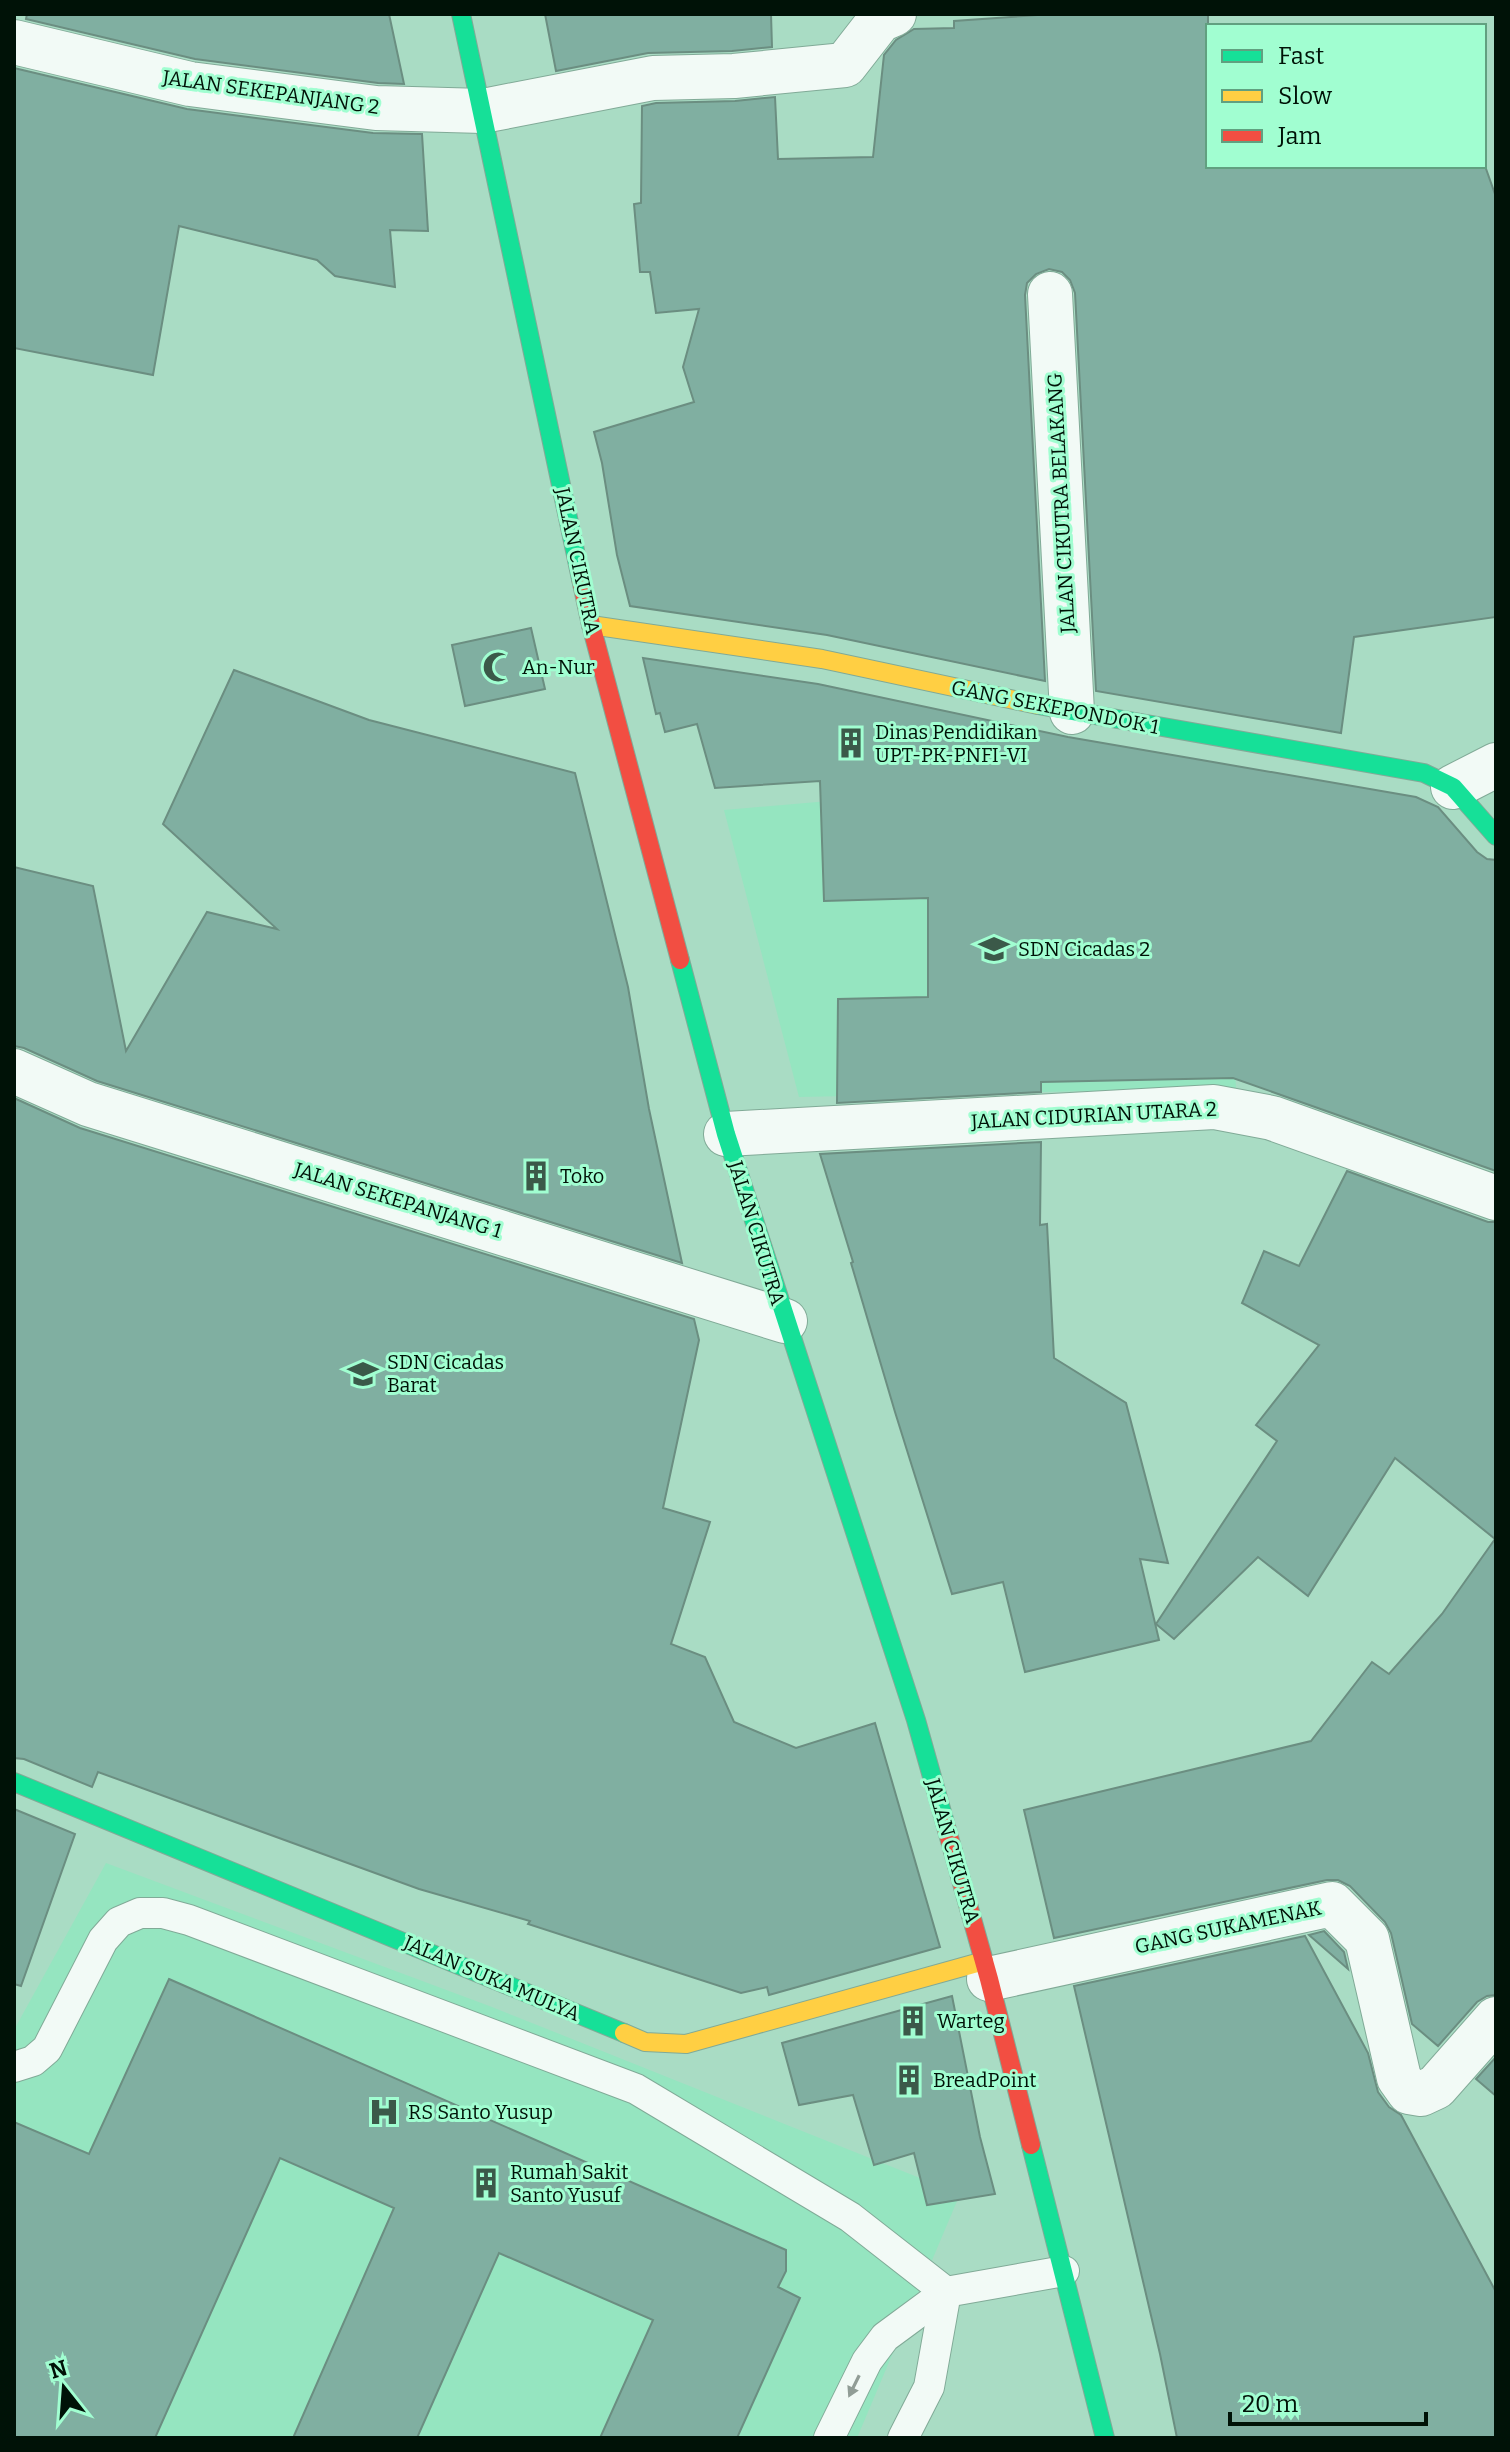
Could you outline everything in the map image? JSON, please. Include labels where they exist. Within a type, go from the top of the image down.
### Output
[{"type":"main road","name":"JALAN CIKUTRA","points":[[461,14],[591,625],[726,1134],[916,1720],[986,1970],[1105,2438]]},
{"type":"main road","name":"GANG SEKEPONDOK 1","points":[[591,625],[822,659],[1072,712],[1424,773],[1453,787],[1496,836]]},
{"type":"main road","name":"JALAN SUKA MULYA","points":[[14,1782],[645,2042],[686,2044],[986,1970]]},
{"type":"street","name":"JALAN SEKEPANJANG 2","points":[[14,42],[190,84],[376,108],[483,111],[653,78],[734,76],[845,65],[880,20],[894,14]]},
{"type":"street","name":"JALAN CIKUTRA BELAKANG","points":[[1050,294],[1072,712]]},
{"type":"street","points":[[1453,787],[1496,765]]},
{"type":"street","name":"JALAN SEKEPANJANG 1","points":[[14,1071],[88,1104],[785,1321]]},
{"type":"street","name":"JALAN CIDURIAN UTARA 2","points":[[726,1134],[1214,1107],[1272,1118],[1496,1198]]},
{"type":"street","name":"GANG SUKAMENAK","points":[[986,1970],[1332,1904],[1367,1939],[1399,2078],[1409,2092],[1421,2094],[1436,2087],[1496,2019]]},
{"type":"lane","points":[[14,2067],[33,2061],[47,2049],[103,1940],[119,1922],[140,1913],[163,1913],[189,1920],[636,2089],[850,2217],[946,2292]]},
{"type":"lane","points":[[829,2438],[867,2361],[885,2337],[946,2292],[1064,2271]]},
{"type":"lane","points":[[903,2438],[929,2387],[946,2292]]},
{"type":"shaded area","name":"SDN Cicadas 2","points":[[1215,768],[1236,1088],[799,1097],[724,810]]},
{"type":"shaded area","name":"RS Santo Yusup","points":[[106,1863],[492,2007],[960,2194],[857,2438],[14,2438],[14,2030]]},
{"type":"building","points":[[27,14],[389,14],[404,84],[195,59],[26,19]]},
{"type":"building","points":[[545,14],[771,14],[772,47],[648,53],[556,71]]},
{"type":"building","points":[[1052,14],[1208,14],[1206,168],[1486,168],[1496,197],[1496,617],[1354,637],[1341,733],[1096,691],[1075,293],[1070,280],[1062,272],[1049,269],[1036,274],[1027,283],[1025,295],[1045,681],[827,635],[630,606],[594,432],[694,402],[683,367],[699,309],[656,313],[650,272],[640,272],[634,204],[641,203],[642,106],[775,97],[778,159],[873,157],[884,55],[896,40],[914,29],[954,28],[954,21]]},
{"type":"building","points":[[14,68],[187,109],[373,133],[422,134],[428,231],[390,230],[395,287],[335,276],[317,260],[179,226],[153,375],[14,348]]},
{"type":"building","name":"An-Nur","points":[[531,628],[545,689],[465,706],[452,645]]},
{"type":"building","points":[[643,658],[818,684],[1068,737],[1416,797],[1438,807],[1477,852],[1487,859],[1496,860],[1496,1171],[1233,1078],[1041,1082],[1041,1092],[837,1103],[838,999],[928,997],[928,898],[824,901],[820,781],[715,788],[697,724],[665,732],[660,713],[656,714]]},
{"type":"building","points":[[234,670],[369,720],[575,773],[628,987],[649,1109],[682,1263],[97,1081],[14,1046],[14,867],[93,886],[126,1051],[207,912],[277,929],[163,824]]},
{"type":"building","points":[[14,1098],[80,1128],[694,1319],[699,1340],[663,1508],[710,1522],[671,1644],[705,1657],[734,1722],[796,1748],[875,1723],[940,1947],[769,1995],[767,1987],[741,1993],[528,1924],[530,1921],[419,1889],[98,1772],[92,1787],[24,1759],[14,1758]]},
{"type":"building","points":[[1041,1142],[1040,1225],[1047,1224],[1054,1358],[1126,1403],[1168,1563],[1140,1559],[1159,1640],[1025,1672],[1003,1582],[952,1594],[820,1154]]},
{"type":"building","points":[[1347,1171],[1488,1222],[1496,1222],[1496,1995],[1477,2002],[1438,2046],[1412,2024],[1391,1933],[1385,1922],[1350,1886],[1338,1880],[1054,1938],[1024,1810],[1311,1741],[1372,1662],[1389,1674],[1442,1614],[1495,1539],[1395,1458],[1308,1596],[1258,1557],[1174,1639],[1156,1624],[1277,1441],[1256,1425],[1319,1345],[1242,1303],[1264,1251],[1299,1266]]},
{"type":"building","points":[[14,1809],[75,1834],[21,1986],[14,1984]]},
{"type":"building","points":[[1324,1931],[1344,1952],[1348,1969],[1309,1935]]},
{"type":"building","points":[[1305,1936],[1368,2053],[1378,2092],[1389,2107],[1401,2115],[1496,2292],[1496,2438],[1177,2438],[1074,1986]]},
{"type":"building","name":"Rumah Sakit Santo Yusuf","points":[[169,1979],[786,2250],[786,2271],[778,2287],[800,2298],[737,2438],[600,2438],[653,2320],[499,2253],[417,2438],[293,2438],[394,2208],[280,2158],[155,2438],[14,2438],[14,2122],[89,2154]]},
{"type":"building","points":[[952,1996],[980,2137],[995,2194],[927,2205],[914,2153],[874,2165],[853,2095],[799,2105],[782,2043]]},
{"type":"building","points":[[1496,2057],[1496,2096],[1476,2079]]},
{"type":"traffic: fast","points":[[461,14],[581,579]]},
{"type":"traffic: fast","points":[[1038,705],[1424,773],[1453,787],[1496,836]]},
{"type":"traffic: fast","points":[[680,960],[726,1134],[916,1720],[945,1823]]},
{"type":"traffic: fast","points":[[14,1782],[624,2033]]},
{"type":"traffic: fast","points":[[1031,2145],[1105,2438]]},
{"type":"traffic: slow","points":[[591,625],[822,659],[1038,705]]},
{"type":"traffic: slow","points":[[624,2033],[645,2042],[686,2044],[984,1961]]},
{"type":"traffic: jam","points":[[581,579],[680,960]]},
{"type":"traffic: jam","points":[[945,1823],[1031,2145]]},
{"type":"place","name":"An-Nur","points":[[498,667]]},
{"type":"place","name":"Dinas Pendidikan UPT-PK-PNFI-VI","points":[[851,743]]},
{"type":"place","name":"SDN Cicadas 2","points":[[994,949]]},
{"type":"place","name":"Toko","points":[[536,1176]]},
{"type":"place","name":"SDN Cicadas Barat","points":[[363,1374]]},
{"type":"place","name":"Warteg","points":[[913,2021]]},
{"type":"place","name":"BreadPoint","points":[[909,2080]]},
{"type":"place","name":"RS Santo Yusup","points":[[384,2112]]},
{"type":"place","name":"Rumah Sakit Santo Yusuf","points":[[486,2183]]}]
